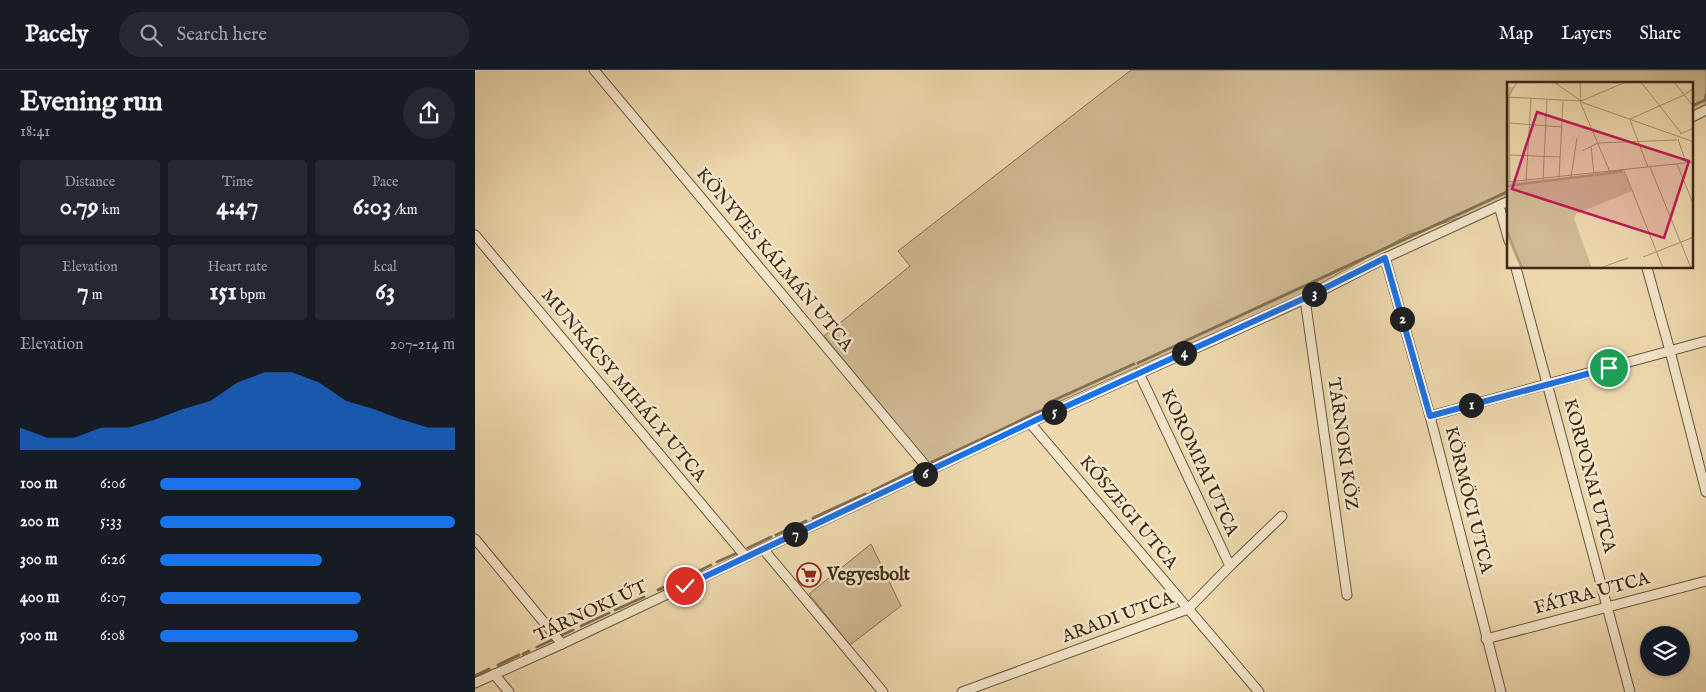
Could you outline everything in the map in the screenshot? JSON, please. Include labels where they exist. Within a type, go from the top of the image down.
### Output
[{"type":"street","name":"KÖNYVES KÁLMÁN UTCA","points":[[594,70],[930,471]]},
{"type":"street","points":[[1693,116],[1706,110]]},
{"type":"street","name":"TÁRNOKI ÚT","points":[[475,683],[562,644],[1030,423],[1305,298],[1385,258],[1507,202]]},
{"type":"street","points":[[1499,206],[1507,234]]},
{"type":"street","name":"MUNKÁCSY MIHÁLY UTCA","points":[[475,235],[746,557]]},
{"type":"street","name":"KÖRMÖCI UTCA","points":[[1385,258],[1430,416],[1501,692]]},
{"type":"street","name":"KORPONAI UTCA","points":[[1516,269],[1630,692]]},
{"type":"street","points":[[1647,269],[1706,492]]},
{"type":"street","name":"TÁRNOKI KÖZ","points":[[1305,298],[1347,595]]},
{"type":"street","points":[[1430,416],[1706,341]]},
{"type":"street","name":"KOROMPAI UTCA","points":[[1139,373],[1229,566]]},
{"type":"street","name":"KŐSZEGI UTCA","points":[[1030,423],[1259,692]]},
{"type":"street","name":"ARADI UTCA","points":[[963,692],[1188,609],[1229,566],[1283,516]]},
{"type":"street","points":[[475,539],[562,644]]},
{"type":"street","points":[[763,549],[883,692]]},
{"type":"street","name":"FÁTRA UTCA","points":[[1486,639],[1706,581]]},
{"type":"street","points":[[494,674],[509,692]]},
{"type":"shaded area","points":[[1131,70],[1706,70],[1706,111],[1693,116],[1693,82],[1507,82],[1507,199],[1477,212],[1408,235],[1300,295],[1029,415],[930,465],[824,336],[910,266],[898,251]]},
{"type":"shaded area","points":[[871,544],[901,606],[850,645],[809,594]]},
{"type":"waterway","points":[[1693,106],[1705,100],[1706,95]]},
{"type":"waterway","points":[[1138,363],[1507,192]]},
{"type":"waterway","points":[[932,462],[1044,410],[1050,402],[1134,364]]},
{"type":"waterway","points":[[872,491],[921,467]]},
{"type":"waterway","points":[[813,518],[865,494]]},
{"type":"waterway","points":[[776,535],[806,521]]},
{"type":"waterway","points":[[748,548],[771,537]]},
{"type":"waterway","points":[[717,562],[737,553]]},
{"type":"waterway","points":[[693,574],[711,565]]},
{"type":"waterway","points":[[678,581],[686,577]]},
{"type":"waterway","points":[[658,590],[672,584]]},
{"type":"waterway","points":[[615,610],[644,597]]},
{"type":"waterway","points":[[581,626],[609,613]]},
{"type":"waterway","points":[[562,635],[573,630]]},
{"type":"waterway","points":[[537,647],[552,640]]},
{"type":"waterway","points":[[523,654],[529,651]]},
{"type":"waterway","points":[[498,665],[519,655]]},
{"type":"waterway","points":[[475,676],[489,669]]},
{"type":"place","name":"Vegyesbolt","points":[[809,575]]},
{"type":"route","points":[[685,586],[1036,420],[1333,285],[1385,258],[1430,416],[1609,368]]}]
